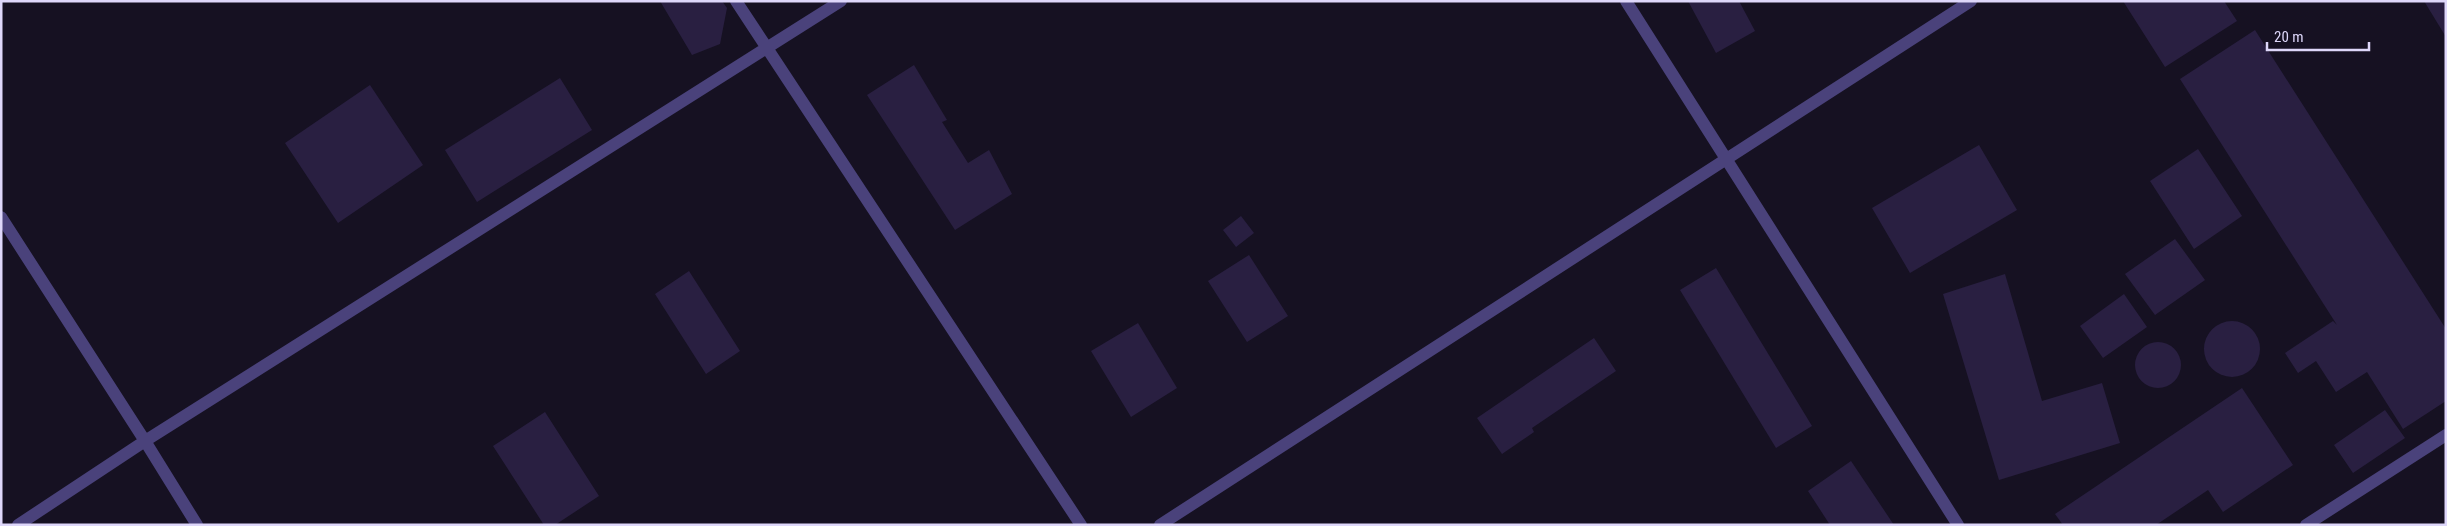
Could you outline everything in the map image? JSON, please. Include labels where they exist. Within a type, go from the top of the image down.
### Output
[{"type":"street","points":[[736,1],[1081,525]]},
{"type":"street","points":[[18,525],[145,441],[841,1]]},
{"type":"street","points":[[1626,1],[1958,525]]},
{"type":"street","points":[[1160,525],[1971,1]]},
{"type":"street","points":[[1,218],[145,441],[196,525]]},
{"type":"street","points":[[2306,525],[2446,435]]},
{"type":"building","points":[[660,1],[722,1],[727,8],[720,44],[692,55]]},
{"type":"building","points":[[1688,1],[1739,1],[1755,31],[1716,53]]},
{"type":"building","points":[[2123,1],[2224,1],[2237,21],[2165,67]]},
{"type":"building","points":[[2424,1],[2446,1],[2446,37]]},
{"type":"building","points":[[2255,30],[2446,329],[2446,401],[2403,429],[2367,372],[2336,392],[2316,361],[2298,373],[2285,353],[2333,321],[2337,325],[2180,79]]},
{"type":"building","points":[[914,65],[947,120],[942,122],[968,163],[989,150],[1012,194],[955,230],[867,95]]},
{"type":"building","points":[[560,78],[592,130],[477,202],[445,150]]},
{"type":"building","points":[[370,85],[423,165],[338,223],[285,143]]},
{"type":"building","points":[[1979,145],[2017,210],[1910,273],[1872,208]]},
{"type":"building","points":[[2198,149],[2242,216],[2194,249],[2150,181]]},
{"type":"building","points":[[1241,216],[1254,233],[1236,247],[1223,230]]},
{"type":"building","points":[[2175,239],[2205,280],[2155,315],[2125,274]]},
{"type":"building","points":[[1249,255],[1288,316],[1247,342],[1208,281]]},
{"type":"building","points":[[1716,268],[1812,426],[1776,448],[1680,290]]},
{"type":"building","points":[[689,271],[740,351],[706,374],[655,294]]},
{"type":"building","points":[[2005,274],[2042,401],[2102,383],[2120,443],[1999,480],[1943,294]]},
{"type":"building","points":[[2124,294],[2147,327],[2103,358],[2080,326]]},
{"type":"building","points":[[2226,321],[2238,321],[2248,325],[2256,333],[2260,349],[2256,365],[2248,373],[2238,377],[2226,377],[2216,373],[2208,365],[2204,355],[2204,343],[2208,333],[2216,325]]},
{"type":"building","points":[[1138,323],[1177,388],[1131,417],[1091,351]]},
{"type":"building","points":[[1594,338],[1616,371],[1532,428],[1534,432],[1502,454],[1477,418]]},
{"type":"building","points":[[2158,342],[2171,346],[2177,352],[2181,365],[2177,378],[2171,384],[2158,388],[2145,384],[2139,378],[2135,365],[2139,352],[2145,346]]},
{"type":"building","points":[[2242,388],[2293,465],[2223,512],[2208,490],[2156,525],[2063,525],[2055,514]]},
{"type":"building","points":[[2385,410],[2405,438],[2353,473],[2334,445]]},
{"type":"building","points":[[545,412],[599,496],[555,525],[544,525],[493,446]]},
{"type":"building","points":[[1851,461],[1894,525],[1830,525],[1808,491]]}]
